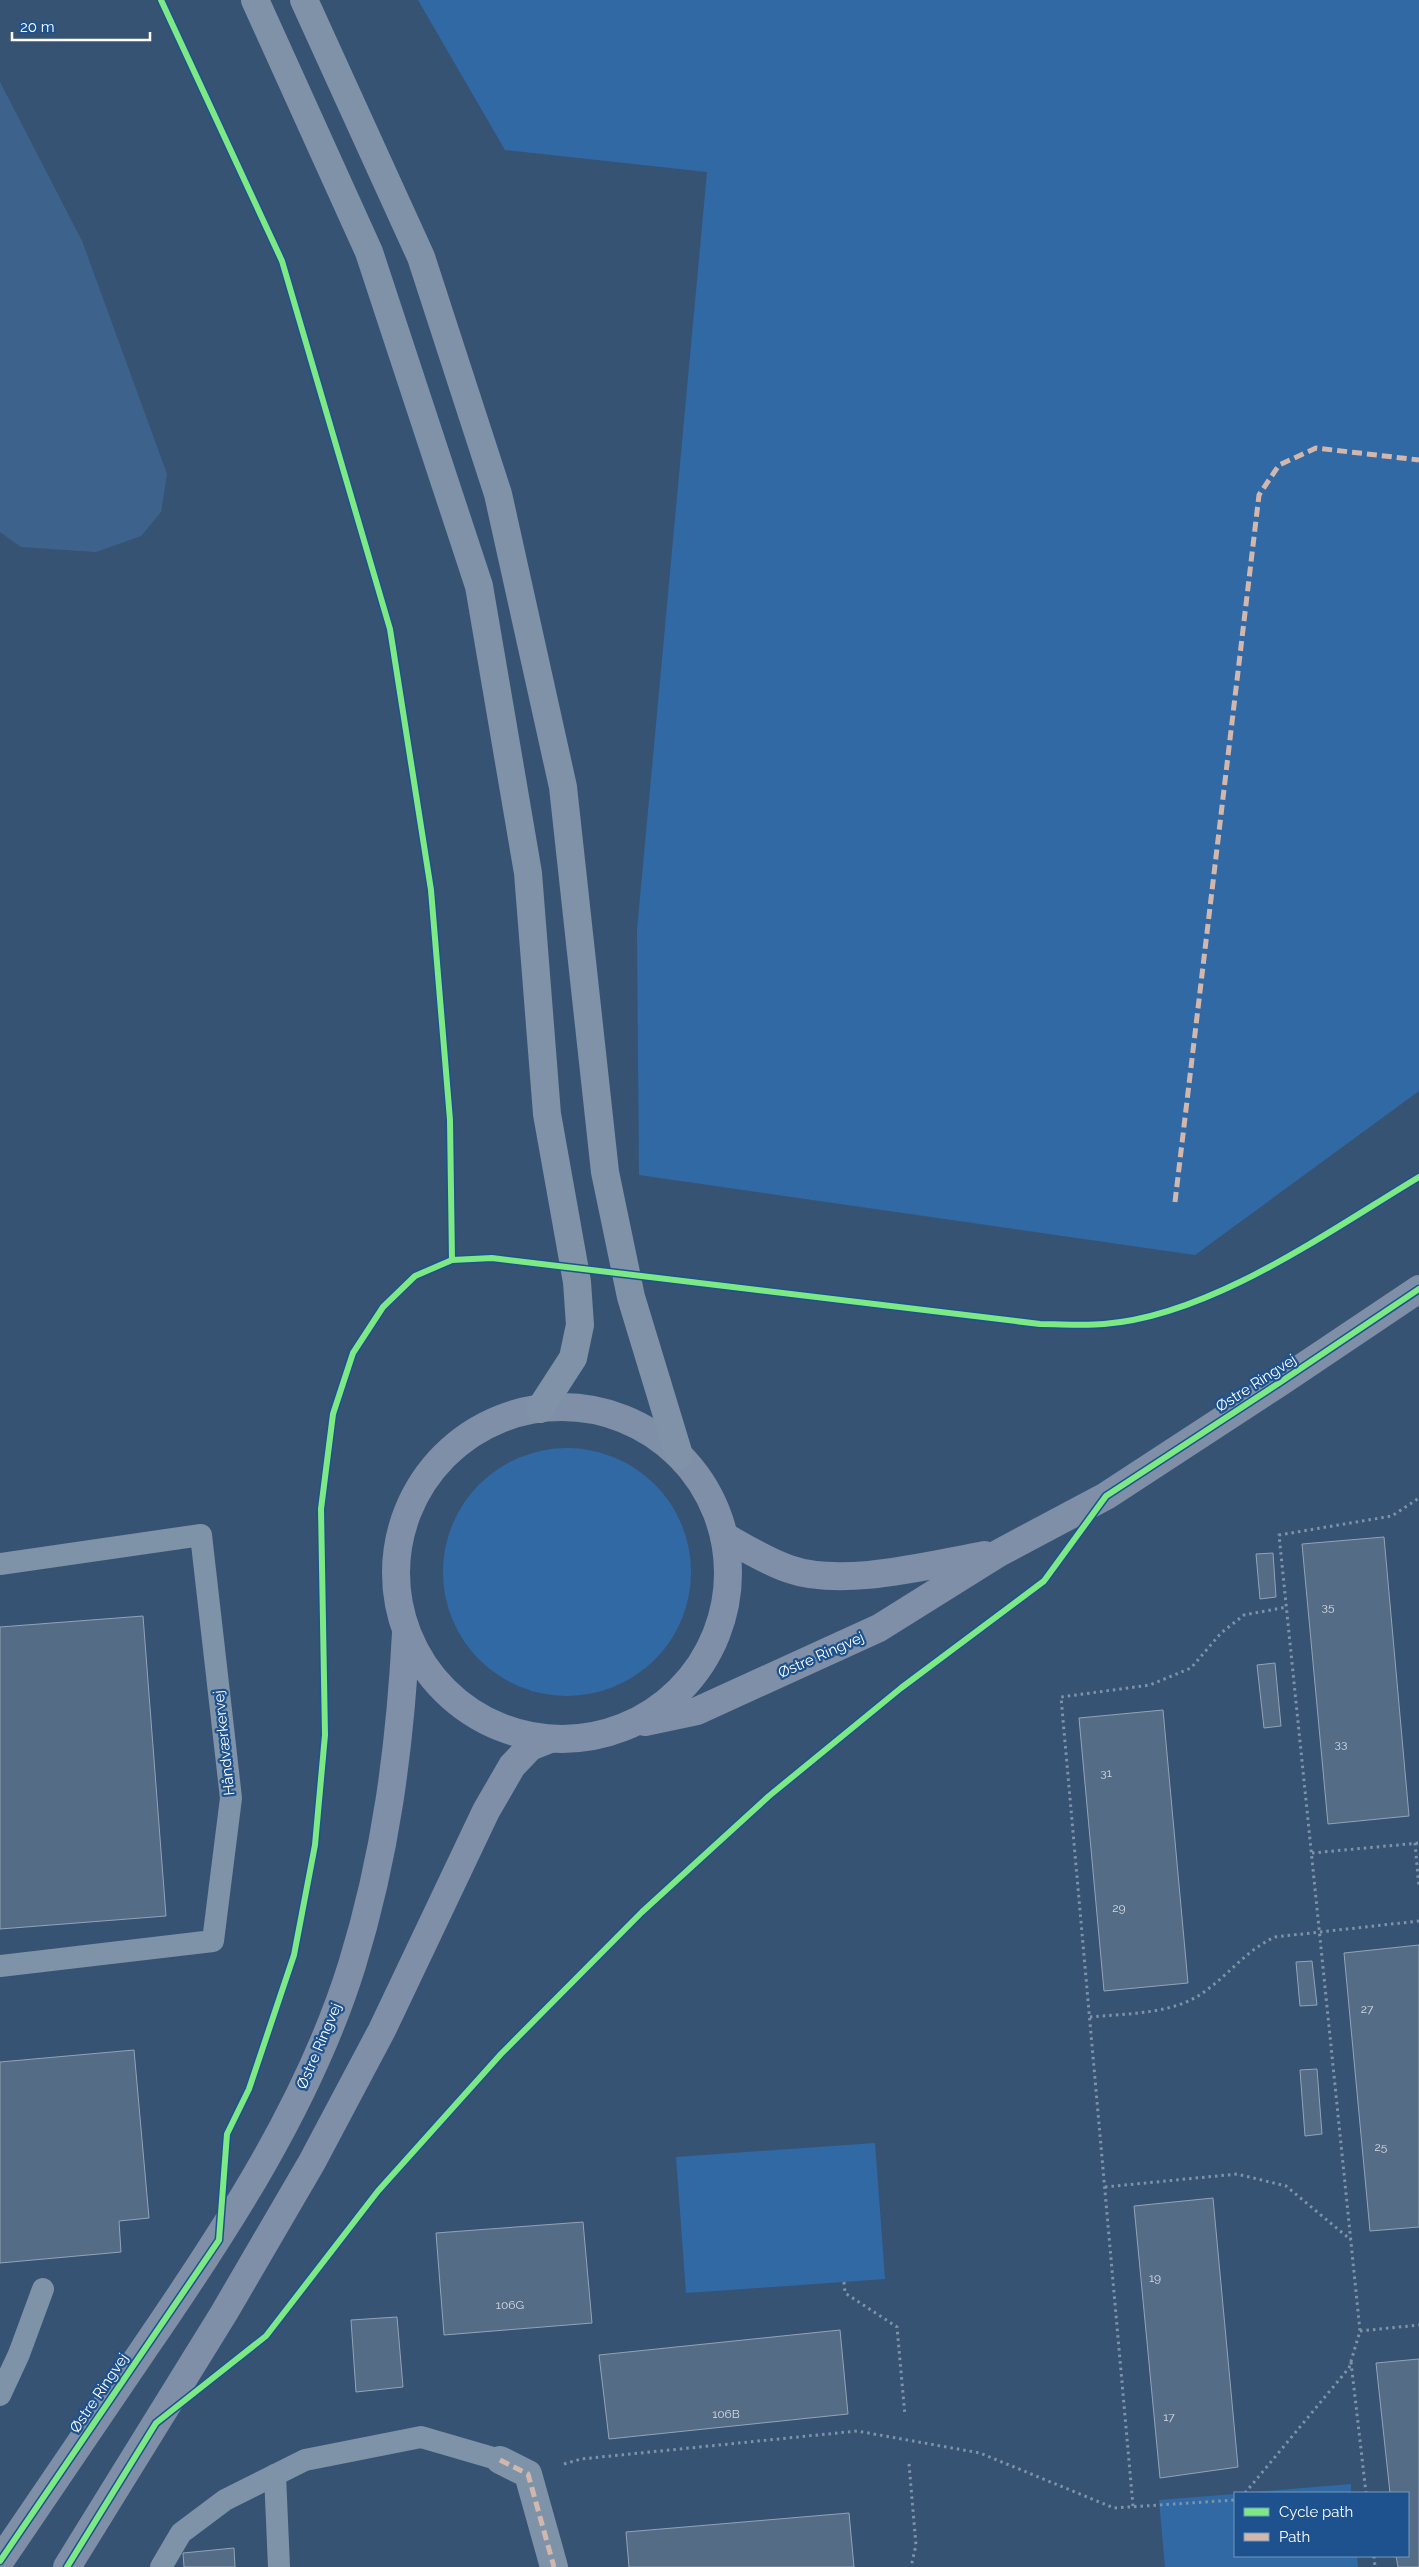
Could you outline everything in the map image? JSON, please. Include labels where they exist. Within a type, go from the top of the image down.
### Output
[{"type":"highway","points":[[255,0],[369,252],[479,586],[507,740],[528,873],[547,1114],[577,1282],[579,1308],[580,1325],[573,1358],[540,1409]]},
{"type":"highway","points":[[304,0],[421,258],[498,494],[563,787],[605,1172],[631,1297],[679,1454]]},
{"type":"main road","name":"Østre Ringvej","points":[[629,1726],[697,1711],[879,1628],[999,1553],[1106,1496],[1279,1384],[1419,1288]]},
{"type":"main road","points":[[570,1408],[600,1412],[622,1419],[656,1436],[679,1454],[703,1486],[714,1506],[724,1536],[728,1564],[728,1593],[722,1621],[711,1648],[696,1672],[677,1694],[654,1712],[629,1726],[577,1739],[550,1739],[519,1734],[489,1723],[462,1706],[439,1685],[420,1660],[406,1632],[396,1573],[399,1544],[407,1514],[420,1488],[437,1464],[467,1438],[484,1427],[511,1415],[540,1409],[570,1408]]},
{"type":"main road","name":"Østre Ringvej","points":[[724,1536],[759,1556],[791,1570],[823,1576],[868,1575],[999,1553]]},
{"type":"main road","name":"Østre Ringvej","points":[[0,2561],[219,2240],[288,2116],[321,2047],[352,1966],[374,1885],[391,1799],[400,1737],[406,1632]]},
{"type":"main road","points":[[67,2567],[224,2313],[312,2162],[382,2030],[486,1811],[512,1766],[530,1747],[550,1739]]},
{"type":"street","points":[[500,2460],[528,2474],[554,2567]]},
{"type":"lane","name":"Håndværkervej","points":[[0,1564],[201,1535],[231,1798],[213,1941],[0,1966]]},
{"type":"lane","points":[[0,2395],[19,2354],[43,2289]]},
{"type":"lane","points":[[161,2567],[181,2533],[225,2500],[305,2460],[421,2437],[500,2460]]},
{"type":"lane","points":[[275,2475],[279,2567]]},
{"type":"path","points":[[1246,2492],[1349,2368],[1360,2331],[1279,1536],[1392,1516],[1419,1498]]},
{"type":"path","points":[[1133,2506],[1061,1697],[1150,1685],[1191,1668],[1221,1633],[1244,1615],[1287,1607]]},
{"type":"path","points":[[1312,1853],[1417,1843],[1419,1888]]},
{"type":"path","points":[[1090,2017],[1170,2008],[1207,1990],[1259,1944],[1275,1937],[1419,1921]]},
{"type":"path","points":[[1105,2187],[1237,2174],[1286,2186],[1351,2240]]},
{"type":"path","points":[[844,2282],[845,2293],[897,2326],[905,2416]]},
{"type":"path","points":[[1360,2331],[1419,2325]]},
{"type":"path","points":[[1351,2360],[1366,2492]]},
{"type":"path","points":[[528,2474],[581,2458],[857,2430],[980,2453],[1114,2508],[1234,2500]]},
{"type":"path","points":[[909,2464],[916,2546],[911,2567]]},
{"type":"shaded area","points":[[418,0],[1419,0],[1419,1091],[1195,1255],[639,1175],[637,930],[707,172],[505,150]]},
{"type":"shaded area","points":[[0,82],[82,241],[167,474],[161,512],[141,536],[96,552],[21,547],[0,532]]},
{"type":"shaded area","points":[[567,1448],[591,1450],[614,1457],[636,1469],[655,1484],[670,1503],[682,1525],[689,1548],[691,1572],[689,1596],[682,1619],[670,1641],[655,1660],[636,1675],[614,1687],[591,1694],[567,1696],[543,1694],[520,1687],[498,1675],[479,1660],[464,1641],[452,1619],[445,1596],[443,1572],[445,1548],[452,1525],[464,1503],[479,1484],[498,1469],[520,1457],[543,1450]]},
{"type":"shaded area","points":[[875,2143],[885,2279],[686,2293],[676,2157]]},
{"type":"shaded area","points":[[1351,2484],[1351,2492],[1254,2492]]},
{"type":"shaded area","points":[[1234,2494],[1234,2557],[1357,2557],[1358,2567],[1165,2567],[1159,2500]]},
{"type":"building","points":[[1384,1537],[1409,1816],[1328,1824],[1302,1544]]},
{"type":"building","points":[[1273,1553],[1276,1597],[1260,1599],[1256,1554]]},
{"type":"building","points":[[143,1616],[166,1916],[0,1929],[0,1627]]},
{"type":"building","points":[[1275,1663],[1281,1726],[1264,1728],[1257,1665]]},
{"type":"building","points":[[1163,1710],[1188,1983],[1104,1991],[1079,1718]]},
{"type":"building","points":[[1419,1945],[1419,2227],[1370,2231],[1344,1953]]},
{"type":"building","points":[[1312,1961],[1317,2005],[1300,2006],[1296,1962]]},
{"type":"building","points":[[134,2050],[149,2218],[119,2221],[121,2252],[0,2263],[0,2062]]},
{"type":"building","points":[[1317,2069],[1322,2134],[1305,2136],[1300,2070]]},
{"type":"building","points":[[1213,2198],[1238,2467],[1160,2478],[1134,2206]]},
{"type":"building","points":[[583,2222],[592,2323],[444,2335],[436,2233]]},
{"type":"building","points":[[397,2317],[403,2387],[356,2392],[351,2320]]},
{"type":"building","points":[[840,2330],[848,2414],[609,2439],[599,2355]]},
{"type":"building","points":[[1419,2359],[1419,2567],[1398,2567],[1396,2557],[1409,2557],[1409,2492],[1390,2492],[1376,2363]]},
{"type":"building","points":[[849,2513],[854,2567],[629,2567],[626,2532]]},
{"type":"building","points":[[234,2548],[235,2567],[184,2567],[183,2553]]},
{"type":"marked path","points":[[1175,1202],[1259,495],[1279,465],[1316,448],[1419,460]]},
{"type":"marked path","points":[[500,2460],[528,2474],[554,2567]]},
{"type":"cycle path","points":[[161,0],[282,261],[390,629],[431,890],[450,1120],[452,1260]]},
{"type":"cycle path","points":[[0,2561],[219,2240],[227,2134],[249,2089],[294,1955],[315,1845],[325,1735],[321,1509],[333,1414],[353,1353],[383,1307],[415,1276],[452,1260],[492,1258],[1040,1324],[1104,1324],[1145,1318],[1186,1305],[1227,1288],[1268,1268],[1308,1245],[1419,1177]]},
{"type":"cycle path","points":[[67,2567],[156,2423],[266,2336],[378,2191],[501,2054],[642,1912],[769,1796],[901,1688],[1044,1581],[1106,1496],[1419,1289]]}]
